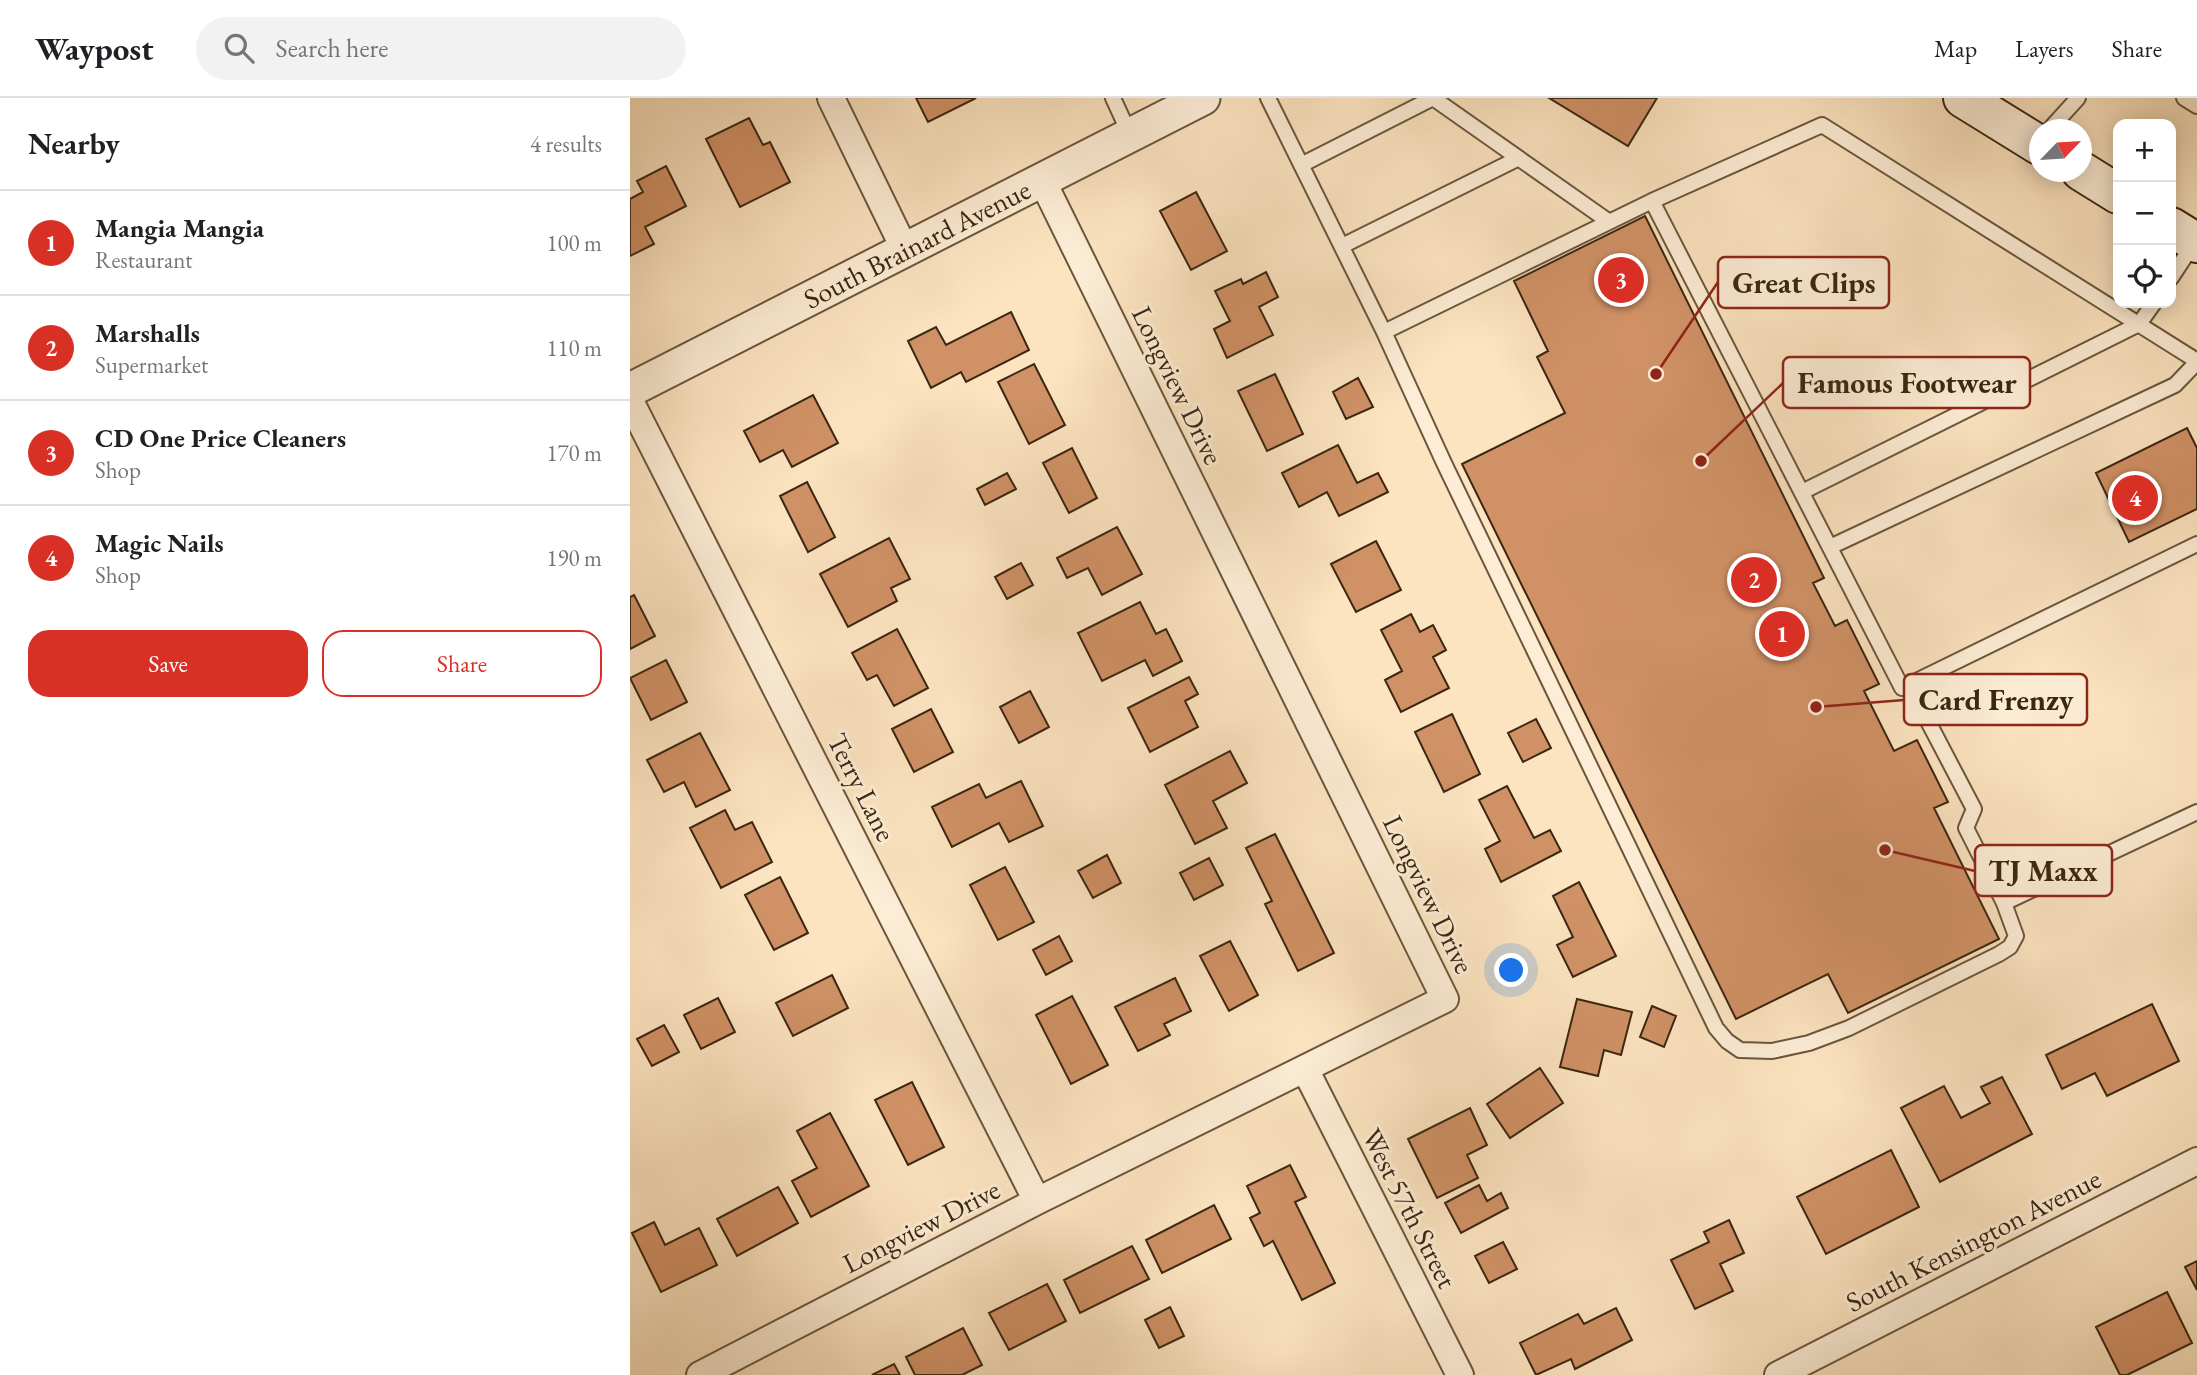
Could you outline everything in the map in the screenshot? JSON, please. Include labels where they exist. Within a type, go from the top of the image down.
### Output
[{"type":"main road","points":[[1963,98],[2029,134]]},
{"type":"main road","points":[[2092,178],[2113,191]]},
{"type":"street","points":[[831,98],[905,250]]},
{"type":"street","name":"South Brainard Avenue","points":[[630,390],[1130,135],[1191,101]]},
{"type":"street","name":"Longview Drive","points":[[700,1375],[1037,1201],[1445,999],[1042,180]]},
{"type":"street","name":"Terry Lane","points":[[630,401],[1037,1201]]},
{"type":"street","name":"West 57th Street","points":[[1305,1069],[1460,1375]]},
{"type":"street","name":"South Kensington Avenue","points":[[1778,1375],[2197,1161]]},
{"type":"lane","points":[[1113,98],[1130,135]]},
{"type":"lane","points":[[1268,98],[1384,332],[1444,463],[1710,1016],[1727,1041],[1740,1050],[1772,1051],[1809,1043],[1849,1028],[2010,947],[2015,936],[2004,903],[1966,828],[1975,809],[1909,685]]},
{"type":"lane","points":[[1301,165],[1433,98],[1608,221]]},
{"type":"lane","points":[[2060,119],[2078,98]]},
{"type":"lane","points":[[2183,98],[2197,106]]},
{"type":"lane","points":[[1384,332],[1608,221],[1822,125],[2197,361],[2175,385],[1830,547]]},
{"type":"lane","points":[[1342,246],[1517,159]]},
{"type":"lane","points":[[1651,201],[1902,688],[2197,544]]},
{"type":"lane","points":[[2176,266],[2188,237]]},
{"type":"lane","points":[[1802,492],[2139,324],[2150,308]]},
{"type":"lane","points":[[2004,903],[2197,812]]},
{"type":"building","points":[[916,98],[976,98],[928,122]]},
{"type":"building","points":[[1549,98],[1657,98],[1628,146]]},
{"type":"building","points":[[749,118],[763,145],[770,142],[790,182],[740,207],[706,139]]},
{"type":"building","points":[[666,166],[686,206],[645,227],[654,244],[630,256],[630,199],[643,192],[637,181]]},
{"type":"building","points":[[1196,192],[1227,251],[1191,270],[1160,211]]},
{"type":"building","points":[[1645,216],[1824,578],[1813,583],[1835,626],[1847,620],[1879,684],[1864,691],[1894,751],[1917,740],[1948,802],[1934,808],[1999,939],[1848,1013],[1828,974],[1736,1019],[1462,464],[1565,413],[1537,357],[1548,351],[1514,281]]},
{"type":"building","points":[[1266,272],[1278,297],[1259,307],[1273,335],[1227,358],[1214,329],[1230,321],[1215,291],[1241,279],[1243,284]]},
{"type":"building","points":[[1011,312],[1029,350],[966,382],[961,372],[931,388],[908,341],[936,327],[946,345]]},
{"type":"building","points":[[1034,364],[1065,425],[1029,444],[998,382]]},
{"type":"building","points":[[1275,374],[1303,434],[1267,451],[1238,391]]},
{"type":"building","points":[[1358,378],[1373,407],[1346,419],[1333,392]]},
{"type":"building","points":[[813,395],[838,443],[792,467],[783,450],[760,462],[744,431]]},
{"type":"building","points":[[2187,428],[2197,448],[2197,509],[2129,542],[2096,473]]},
{"type":"building","points":[[1338,445],[1357,483],[1378,473],[1388,492],[1339,516],[1327,492],[1299,507],[1282,473]]},
{"type":"building","points":[[1072,448],[1097,498],[1069,513],[1043,463]]},
{"type":"building","points":[[1007,473],[1016,489],[985,505],[977,489]]},
{"type":"building","points":[[807,482],[835,537],[808,552],[780,496]]},
{"type":"building","points":[[1117,527],[1142,574],[1102,595],[1088,568],[1067,578],[1057,558]]},
{"type":"building","points":[[889,538],[910,579],[891,588],[897,601],[848,627],[820,574]]},
{"type":"building","points":[[1376,541],[1401,590],[1356,612],[1331,564]]},
{"type":"building","points":[[1021,563],[1033,585],[1007,599],[995,577]]},
{"type":"building","points":[[634,595],[655,636],[630,649],[630,597]]},
{"type":"building","points":[[1140,602],[1156,634],[1166,629],[1182,661],[1153,676],[1145,660],[1102,681],[1078,633]]},
{"type":"building","points":[[1411,614],[1420,632],[1433,625],[1446,650],[1433,657],[1449,688],[1401,712],[1385,680],[1402,671],[1381,630]]},
{"type":"building","points":[[897,629],[928,688],[894,706],[877,675],[867,680],[852,653]]},
{"type":"building","points":[[666,660],[687,702],[651,720],[630,678]]},
{"type":"building","points":[[1189,677],[1198,694],[1185,701],[1198,727],[1150,752],[1128,708]]},
{"type":"building","points":[[1030,691],[1049,727],[1019,743],[1000,707]]},
{"type":"building","points":[[931,709],[953,752],[914,772],[892,729]]},
{"type":"building","points":[[1452,714],[1480,774],[1444,792],[1415,732]]},
{"type":"building","points":[[1536,719],[1551,748],[1523,762],[1508,733]]},
{"type":"building","points":[[700,733],[730,790],[696,807],[684,782],[664,792],[647,760]]},
{"type":"building","points":[[1230,751],[1247,783],[1213,801],[1227,828],[1195,844],[1165,785]]},
{"type":"building","points":[[1021,781],[1043,826],[1009,842],[999,823],[952,847],[932,807],[979,784],[986,798]]},
{"type":"building","points":[[1507,786],[1534,838],[1550,830],[1561,851],[1501,882],[1485,849],[1500,841],[1479,800]]},
{"type":"building","points":[[725,810],[735,830],[752,822],[772,862],[721,888],[690,828]]},
{"type":"building","points":[[1275,834],[1334,953],[1298,971],[1265,904],[1272,901],[1246,848]]},
{"type":"building","points":[[1107,855],[1121,883],[1093,898],[1078,871]]},
{"type":"building","points":[[1209,858],[1223,885],[1194,900],[1180,873]]},
{"type":"building","points":[[1005,867],[1034,922],[998,940],[970,885]]},
{"type":"building","points":[[780,877],[808,933],[774,950],[745,895]]},
{"type":"building","points":[[1579,882],[1616,956],[1573,977],[1557,945],[1573,937],[1553,896]]},
{"type":"building","points":[[1059,936],[1072,961],[1046,975],[1033,950]]},
{"type":"building","points":[[1230,941],[1258,995],[1229,1011],[1200,956]]},
{"type":"building","points":[[832,975],[848,1008],[793,1036],[776,1003]]},
{"type":"building","points":[[1175,978],[1191,1011],[1164,1024],[1170,1035],[1138,1051],[1115,1007]]},
{"type":"building","points":[[1072,996],[1108,1065],[1071,1084],[1036,1015]]},
{"type":"building","points":[[718,998],[735,1032],[701,1049],[684,1015]]},
{"type":"building","points":[[1577,999],[1632,1012],[1621,1055],[1604,1050],[1598,1076],[1560,1067]]},
{"type":"building","points":[[2152,1004],[2179,1061],[2107,1096],[2095,1073],[2062,1089],[2046,1055]]},
{"type":"building","points":[[1652,1006],[1676,1016],[1664,1047],[1640,1037]]},
{"type":"building","points":[[664,1025],[679,1052],[652,1066],[637,1039]]},
{"type":"building","points":[[1540,1068],[1563,1103],[1510,1138],[1487,1104]]},
{"type":"building","points":[[2002,1077],[2032,1134],[1940,1182],[1901,1108],[1944,1086],[1961,1118],[1990,1103],[1981,1087]]},
{"type":"building","points":[[912,1082],[944,1147],[908,1165],[875,1100]]},
{"type":"building","points":[[1470,1108],[1487,1145],[1467,1155],[1478,1178],[1437,1198],[1408,1139]]},
{"type":"building","points":[[830,1113],[869,1186],[811,1217],[792,1181],[817,1168],[797,1131]]},
{"type":"building","points":[[1891,1150],[1919,1207],[1826,1254],[1797,1197]]},
{"type":"building","points":[[1290,1165],[1306,1197],[1295,1202],[1335,1283],[1302,1300],[1273,1241],[1264,1246],[1250,1218],[1260,1213],[1247,1186]]},
{"type":"building","points":[[1479,1185],[1487,1201],[1501,1193],[1508,1208],[1461,1233],[1445,1203]]},
{"type":"building","points":[[778,1187],[798,1223],[737,1256],[717,1219]]},
{"type":"building","points":[[1214,1205],[1231,1239],[1162,1273],[1146,1240]]},
{"type":"building","points":[[1729,1220],[1744,1253],[1720,1264],[1733,1291],[1695,1309],[1671,1260],[1709,1242],[1704,1232]]},
{"type":"building","points":[[654,1222],[665,1245],[699,1228],[717,1265],[661,1292],[632,1233]]},
{"type":"building","points":[[1503,1242],[1517,1269],[1489,1283],[1475,1256]]},
{"type":"building","points":[[1132,1246],[1149,1279],[1080,1313],[1064,1280]]},
{"type":"building","points":[[2197,1261],[2197,1290],[2185,1267]]},
{"type":"building","points":[[1047,1284],[1066,1321],[1009,1350],[989,1313]]},
{"type":"building","points":[[2167,1292],[2192,1343],[2127,1375],[2120,1375],[2096,1327]]},
{"type":"building","points":[[1170,1307],[1184,1336],[1159,1348],[1145,1320]]},
{"type":"building","points":[[1616,1308],[1632,1340],[1575,1369],[1571,1359],[1536,1375],[1520,1343],[1578,1314],[1584,1324]]},
{"type":"building","points":[[963,1328],[982,1365],[962,1375],[915,1375],[906,1357]]},
{"type":"building","points":[[894,1364],[900,1375],[872,1375]]},
{"type":"place","name":"CD One Price Cleaners","points":[[1621,280]]},
{"type":"place","name":"Great Clips","points":[[1656,374]]},
{"type":"place","name":"Famous Footwear","points":[[1701,461]]},
{"type":"place","name":"Magic Nails","points":[[2135,498]]},
{"type":"place","name":"Marshalls","points":[[1754,580]]},
{"type":"place","name":"Mangia Mangia","points":[[1782,634]]},
{"type":"place","name":"Card Frenzy","points":[[1816,707]]},
{"type":"place","name":"TJ Maxx","points":[[1885,850]]}]
